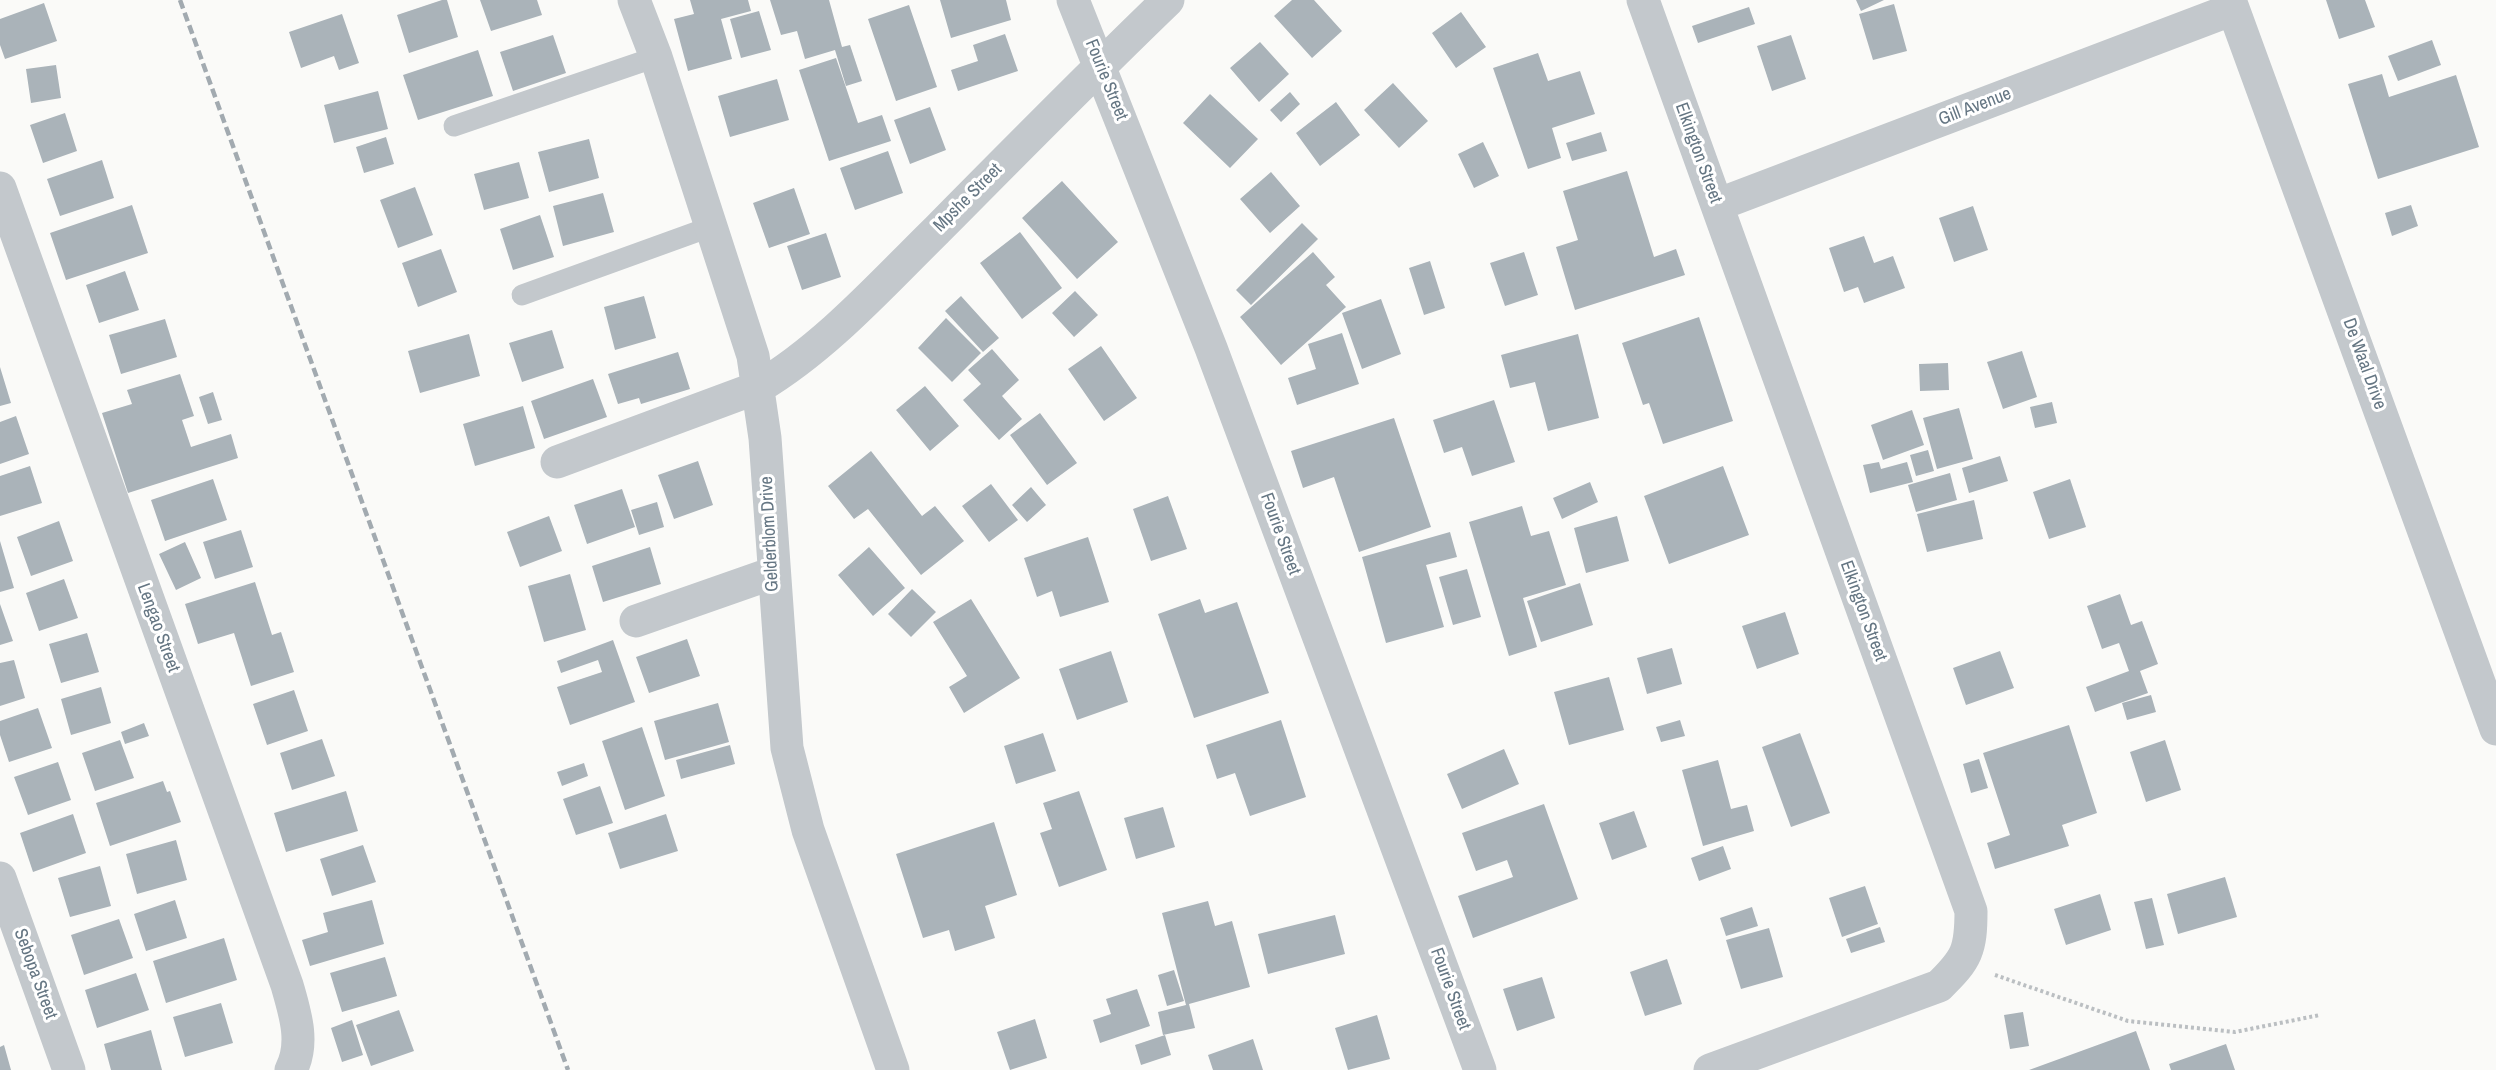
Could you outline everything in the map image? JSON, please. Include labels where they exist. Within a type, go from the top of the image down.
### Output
[{"type":"street","name":"Gelderblom Drive","points":[[634,0],[656,57],[744,326],[759,387],[787,748],[794,785],[893,1070]]},
{"type":"street","name":"Fourie Street","points":[[1073,0],[1215,359],[1480,1070]]},
{"type":"street","name":"Mpshe Street","points":[[557,462],[759,387],[782,373],[826,338],[1168,0]]},
{"type":"street","name":"Elkington Street","points":[[1643,0],[1971,911],[1971,944],[1962,964],[1939,986],[1710,1070]]},
{"type":"street","name":"Gill Avenue","points":[[1717,205],[2231,5]]},
{"type":"street","name":"De Waal Drive","points":[[2231,5],[2496,729]]},
{"type":"street","name":"Lengao Street","points":[[0,188],[287,985],[295,1013],[298,1039],[295,1061],[291,1070]]},
{"type":"street","points":[[636,621],[773,573]]},
{"type":"street","name":"Sebopa Street","points":[[0,878],[69,1070]]},
{"type":"lane","points":[[454,126],[656,57]]},
{"type":"lane","points":[[522,295],[710,227]]},
{"type":"path","points":[[1962,964],[2128,1021],[2235,1032],[2320,1016]]},
{"type":"building","points":[[447,0],[458,37],[409,53],[397,15]]},
{"type":"building","points":[[480,0],[537,0],[542,15],[491,31]]},
{"type":"building","points":[[690,0],[748,0],[751,11],[721,19],[732,59],[688,71],[674,19],[694,14]]},
{"type":"building","points":[[770,0],[829,0],[842,47],[850,45],[862,81],[846,86],[835,50],[805,59],[797,31],[781,35]]},
{"type":"building","points":[[940,0],[1006,0],[1011,20],[951,38]]},
{"type":"building","points":[[1292,0],[1314,0],[1342,31],[1312,58],[1274,16]]},
{"type":"building","points":[[1856,0],[1884,0],[1861,11]]},
{"type":"building","points":[[2326,0],[2365,0],[2375,27],[2339,39]]},
{"type":"building","points":[[44,3],[57,41],[5,59],[0,45],[0,19]]},
{"type":"building","points":[[1894,4],[1907,51],[1873,60],[1859,14]]},
{"type":"building","points":[[909,5],[937,87],[896,101],[868,19]]},
{"type":"building","points":[[1749,7],[1755,24],[1698,43],[1692,26]]},
{"type":"building","points":[[759,11],[771,50],[741,58],[730,19]]},
{"type":"building","points":[[1461,12],[1486,47],[1456,68],[1432,33]]},
{"type":"building","points":[[342,14],[359,63],[339,70],[334,56],[301,68],[289,32]]},
{"type":"building","points":[[1005,34],[1018,71],[958,91],[951,70],[978,61],[973,45]]},
{"type":"building","points":[[553,35],[566,73],[513,91],[500,52]]},
{"type":"building","points":[[1791,35],[1806,79],[1772,91],[1757,46]]},
{"type":"building","points":[[2432,40],[2441,65],[2398,81],[2388,56]]},
{"type":"building","points":[[1260,42],[1289,74],[1259,102],[1230,68]]},
{"type":"building","points":[[478,50],[493,96],[418,120],[403,75]]},
{"type":"building","points":[[1538,53],[1548,81],[1580,71],[1595,114],[1552,128],[1561,158],[1528,169],[1493,68]]},
{"type":"building","points":[[836,58],[858,123],[882,115],[891,141],[829,161],[799,70]]},
{"type":"building","points":[[56,65],[61,98],[31,103],[26,69]]},
{"type":"building","points":[[2382,74],[2389,97],[2456,75],[2479,147],[2378,179],[2348,84]]},
{"type":"building","points":[[777,79],[789,120],[730,137],[718,96]]},
{"type":"building","points":[[1393,83],[1428,121],[1399,148],[1364,110]]},
{"type":"building","points":[[378,91],[388,129],[334,143],[324,105]]},
{"type":"building","points":[[1290,92],[1300,104],[1281,122],[1270,110]]},
{"type":"building","points":[[1210,94],[1258,139],[1230,168],[1183,123]]},
{"type":"building","points":[[1336,102],[1360,135],[1320,166],[1296,133]]},
{"type":"building","points":[[930,107],[946,150],[910,164],[894,120]]},
{"type":"building","points":[[65,113],[77,151],[43,163],[30,125]]},
{"type":"building","points":[[1601,132],[1607,151],[1572,161],[1566,143]]},
{"type":"building","points":[[386,137],[394,164],[364,173],[356,147]]},
{"type":"building","points":[[589,139],[599,178],[549,192],[538,152]]},
{"type":"building","points":[[1483,142],[1499,176],[1474,188],[1458,154]]},
{"type":"building","points":[[888,151],[903,193],[855,210],[840,168]]},
{"type":"building","points":[[102,160],[114,198],[60,216],[47,179]]},
{"type":"building","points":[[519,162],[529,198],[484,210],[474,174]]},
{"type":"building","points":[[1627,171],[1654,257],[1676,249],[1685,275],[1575,310],[1556,247],[1578,240],[1563,191]]},
{"type":"building","points":[[1271,172],[1300,206],[1270,233],[1240,199]]},
{"type":"building","points":[[1062,181],[1118,242],[1077,279],[1022,218]]},
{"type":"building","points":[[415,187],[433,235],[398,248],[380,200]]},
{"type":"building","points":[[794,188],[810,234],[769,248],[753,203]]},
{"type":"building","points":[[603,193],[614,232],[563,246],[553,206]]},
{"type":"building","points":[[132,205],[148,253],[66,280],[50,233]]},
{"type":"building","points":[[2411,205],[2418,226],[2392,236],[2385,213]]},
{"type":"building","points":[[1973,206],[1988,250],[1954,262],[1939,218]]},
{"type":"building","points":[[540,215],[554,257],[513,270],[500,229]]},
{"type":"building","points":[[1302,223],[1318,239],[1251,305],[1236,290]]},
{"type":"building","points":[[1020,232],[1062,288],[1022,319],[980,263]]},
{"type":"building","points":[[826,233],[841,277],[802,290],[787,246]]},
{"type":"building","points":[[1864,236],[1874,263],[1893,256],[1905,288],[1864,303],[1858,287],[1844,292],[1829,248]]},
{"type":"building","points":[[441,249],[457,292],[418,307],[402,263]]},
{"type":"building","points":[[1313,252],[1335,277],[1326,285],[1346,307],[1281,365],[1240,317]]},
{"type":"building","points":[[1524,252],[1538,295],[1505,306],[1490,263]]},
{"type":"building","points":[[1430,261],[1445,308],[1424,315],[1409,268]]},
{"type":"building","points":[[125,271],[139,310],[99,323],[86,285]]},
{"type":"building","points":[[1075,291],[1098,315],[1074,337],[1052,313]]},
{"type":"building","points":[[644,296],[656,338],[615,350],[604,307]]},
{"type":"building","points":[[961,296],[999,338],[983,352],[945,311]]},
{"type":"building","points":[[1381,299],[1401,354],[1362,369],[1342,313]]},
{"type":"building","points":[[1699,317],[1733,421],[1663,444],[1649,403],[1643,405],[1622,343]]},
{"type":"building","points":[[946,318],[981,353],[952,382],[918,348]]},
{"type":"building","points":[[165,319],[177,357],[121,374],[109,335]]},
{"type":"building","points":[[552,330],[564,368],[522,382],[509,343]]},
{"type":"building","points":[[1342,333],[1359,384],[1297,405],[1288,378],[1316,369],[1308,344]]},
{"type":"building","points":[[469,334],[480,376],[420,393],[408,351]]},
{"type":"building","points":[[1578,334],[1599,418],[1548,431],[1535,382],[1510,388],[1501,355]]},
{"type":"building","points":[[1101,346],[1137,398],[1104,421],[1068,369]]},
{"type":"building","points":[[992,349],[1019,380],[1002,396],[1022,419],[999,440],[963,400],[981,384],[968,370]]},
{"type":"building","points":[[2022,351],[2037,397],[2003,409],[1987,362]]},
{"type":"building","points":[[678,352],[690,389],[641,404],[639,398],[618,404],[608,374]]},
{"type":"building","points":[[1948,363],[1949,390],[1920,391],[1919,364]]},
{"type":"building","points":[[0,367],[11,403],[0,406]]},
{"type":"building","points":[[180,374],[194,416],[182,420],[191,447],[231,434],[238,458],[128,493],[102,413],[132,404],[127,390]]},
{"type":"building","points":[[593,379],[607,417],[544,439],[531,401]]},
{"type":"building","points":[[925,386],[959,426],[930,451],[896,410]]},
{"type":"building","points":[[213,392],[222,420],[208,424],[199,397]]},
{"type":"building","points":[[1494,400],[1515,462],[1472,476],[1462,447],[1444,453],[1433,420]]},
{"type":"building","points":[[2052,402],[2057,423],[2035,428],[2030,407]]},
{"type":"building","points":[[523,406],[535,448],[475,466],[463,424]]},
{"type":"building","points":[[1959,408],[1973,459],[1937,469],[1923,418]]},
{"type":"building","points":[[1912,410],[1924,445],[1883,460],[1871,425]]},
{"type":"building","points":[[1040,413],[1077,463],[1047,485],[1010,435]]},
{"type":"building","points":[[16,416],[29,454],[0,464],[0,422]]},
{"type":"building","points":[[1394,418],[1431,527],[1359,552],[1334,477],[1303,488],[1291,451]]},
{"type":"building","points":[[1928,450],[1934,471],[1916,476],[1910,455]]},
{"type":"building","points":[[871,451],[922,516],[935,506],[964,541],[921,575],[868,509],[854,519],[828,486]]},
{"type":"building","points":[[2000,456],[2008,481],[1969,493],[1962,468]]},
{"type":"building","points":[[698,461],[713,505],[674,519],[658,475]]},
{"type":"building","points":[[1879,462],[1881,469],[1907,462],[1913,482],[1870,493],[1863,465]]},
{"type":"building","points":[[30,466],[42,503],[0,516],[0,476]]},
{"type":"building","points":[[1723,466],[1749,535],[1669,564],[1644,496]]},
{"type":"building","points":[[1950,473],[1957,500],[1916,512],[1908,485]]},
{"type":"building","points":[[213,479],[227,520],[165,541],[151,500]]},
{"type":"building","points":[[2070,479],[2086,527],[2049,539],[2033,492]]},
{"type":"building","points":[[1590,482],[1598,502],[1562,519],[1553,498]]},
{"type":"building","points":[[991,484],[1018,520],[989,542],[962,506]]},
{"type":"building","points":[[1031,487],[1046,505],[1027,522],[1012,505]]},
{"type":"building","points":[[622,489],[635,527],[587,544],[574,505]]},
{"type":"building","points":[[1168,496],[1187,549],[1151,561],[1133,509]]},
{"type":"building","points":[[1974,500],[1983,539],[1927,552],[1917,514]]},
{"type":"building","points":[[657,502],[664,527],[639,535],[631,510]]},
{"type":"building","points":[[1522,506],[1531,536],[1549,531],[1566,585],[1523,598],[1537,647],[1509,656],[1469,522]]},
{"type":"building","points":[[549,516],[562,551],[520,567],[507,532]]},
{"type":"building","points":[[1617,516],[1629,561],[1586,573],[1574,528]]},
{"type":"building","points":[[59,521],[73,561],[31,576],[17,537]]},
{"type":"building","points":[[241,530],[253,567],[215,579],[203,542]]},
{"type":"building","points":[[1450,532],[1457,557],[1426,565],[1444,627],[1386,643],[1362,557]]},
{"type":"building","points":[[1088,537],[1109,602],[1060,617],[1052,591],[1037,597],[1024,558]]},
{"type":"building","points":[[0,541],[14,588],[0,592]]},
{"type":"building","points":[[185,542],[201,578],[176,590],[159,554]]},
{"type":"building","points":[[650,547],[661,584],[603,602],[592,566]]},
{"type":"building","points":[[869,547],[905,588],[873,616],[838,575]]},
{"type":"building","points":[[1467,569],[1481,617],[1453,625],[1439,577]]},
{"type":"building","points":[[570,574],[586,630],[544,642],[528,586]]},
{"type":"building","points":[[64,579],[78,618],[39,631],[26,593]]},
{"type":"building","points":[[255,582],[272,635],[281,632],[294,672],[251,686],[234,633],[198,644],[185,604]]},
{"type":"building","points":[[1580,583],[1593,625],[1541,642],[1527,601]]},
{"type":"building","points":[[912,589],[936,612],[911,637],[888,614]]},
{"type":"building","points":[[2120,594],[2131,625],[2142,621],[2158,664],[2140,671],[2148,693],[2095,712],[2086,687],[2129,671],[2119,643],[2102,649],[2087,606]]},
{"type":"building","points":[[971,599],[1020,678],[964,713],[949,687],[967,676],[933,622]]},
{"type":"building","points":[[1200,599],[1205,613],[1237,602],[1269,693],[1194,718],[1158,614]]},
{"type":"building","points":[[0,604],[13,641],[0,645]]},
{"type":"building","points":[[1785,612],[1799,654],[1757,669],[1742,626]]},
{"type":"building","points":[[87,633],[99,672],[61,683],[49,644]]},
{"type":"building","points":[[687,639],[700,676],[649,693],[636,657]]},
{"type":"building","points":[[613,640],[635,702],[570,725],[557,687],[602,672],[598,660],[561,673],[557,661]]},
{"type":"building","points":[[1672,648],[1682,684],[1647,694],[1637,658]]},
{"type":"building","points":[[1111,651],[1128,702],[1077,720],[1059,669]]},
{"type":"building","points":[[2000,651],[2014,688],[1966,705],[1953,668]]},
{"type":"building","points":[[14,660],[25,698],[0,706],[0,663]]},
{"type":"building","points":[[1609,677],[1624,730],[1569,745],[1554,692]]},
{"type":"building","points":[[101,687],[111,723],[71,735],[61,699]]},
{"type":"building","points":[[294,690],[308,731],[267,745],[253,704]]},
{"type":"building","points":[[2151,695],[2156,712],[2127,720],[2122,703]]},
{"type":"building","points":[[718,703],[729,742],[665,760],[654,721]]},
{"type":"building","points":[[38,708],[52,748],[9,762],[0,735],[0,721]]},
{"type":"building","points":[[1281,720],[1306,797],[1250,816],[1235,773],[1217,779],[1206,745]]},
{"type":"building","points":[[1680,720],[1685,736],[1661,742],[1656,727]]},
{"type":"building","points":[[144,723],[149,736],[125,744],[121,732]]},
{"type":"building","points":[[2069,725],[2097,813],[2062,825],[2069,846],[1995,869],[1987,843],[2010,835],[1983,753]]},
{"type":"building","points":[[642,727],[665,796],[625,810],[602,741]]},
{"type":"building","points":[[1043,733],[1056,771],[1016,784],[1004,746]]},
{"type":"building","points":[[1800,733],[1830,813],[1791,827],[1762,747]]},
{"type":"building","points":[[322,739],[335,776],[292,790],[280,753]]},
{"type":"building","points":[[120,740],[134,778],[95,791],[82,753]]},
{"type":"building","points":[[2165,740],[2181,790],[2146,802],[2130,752]]},
{"type":"building","points":[[730,745],[735,764],[681,779],[676,760]]},
{"type":"building","points":[[1504,749],[1519,784],[1462,809],[1447,774]]},
{"type":"building","points":[[1979,759],[1988,788],[1971,793],[1963,764]]},
{"type":"building","points":[[1718,760],[1731,809],[1747,805],[1754,831],[1703,846],[1682,770]]},
{"type":"building","points":[[58,762],[71,800],[28,815],[14,777]]},
{"type":"building","points":[[584,763],[588,776],[562,786],[557,772]]},
{"type":"building","points":[[163,781],[167,792],[170,791],[181,822],[110,846],[96,803]]},
{"type":"building","points":[[600,786],[613,823],[576,835],[563,799]]},
{"type":"building","points":[[346,791],[358,831],[286,852],[274,813]]},
{"type":"building","points":[[1079,791],[1107,870],[1059,887],[1040,833],[1052,829],[1043,803]]},
{"type":"building","points":[[1544,804],[1578,899],[1473,938],[1458,896],[1513,877],[1507,860],[1476,871],[1462,833]]},
{"type":"building","points":[[1163,807],[1175,847],[1136,859],[1124,818]]},
{"type":"building","points":[[1634,811],[1647,847],[1612,860],[1599,823]]},
{"type":"building","points":[[73,814],[86,853],[33,872],[20,833]]},
{"type":"building","points":[[666,814],[678,851],[620,869],[608,833]]},
{"type":"building","points":[[994,822],[1017,895],[985,906],[995,938],[955,951],[949,930],[923,938],[896,854]]},
{"type":"building","points":[[176,840],[187,880],[137,894],[126,854]]},
{"type":"building","points":[[363,845],[376,882],[332,896],[320,859]]},
{"type":"building","points":[[1723,846],[1731,869],[1699,881],[1691,858]]},
{"type":"building","points":[[100,866],[111,906],[70,917],[58,878]]},
{"type":"building","points":[[2225,877],[2237,917],[2178,934],[2167,894]]},
{"type":"building","points":[[1865,886],[1878,924],[1842,937],[1829,898]]},
{"type":"building","points":[[2100,894],[2111,930],[2066,945],[2054,909]]},
{"type":"building","points":[[2152,898],[2164,945],[2146,949],[2134,902]]},
{"type":"building","points":[[175,900],[187,938],[146,951],[134,914]]},
{"type":"building","points":[[372,900],[384,944],[310,966],[302,940],[328,932],[323,913]]},
{"type":"building","points":[[1208,901],[1215,926],[1232,921],[1250,987],[1189,1004],[1195,1028],[1163,1035],[1158,1012],[1186,1005],[1162,913]]},
{"type":"building","points":[[1752,907],[1758,926],[1726,936],[1720,918]]},
{"type":"building","points":[[1335,915],[1345,954],[1268,974],[1258,934]]},
{"type":"building","points":[[119,919],[133,958],[84,975],[71,935]]},
{"type":"building","points":[[1880,927],[1885,942],[1851,953],[1846,939]]},
{"type":"building","points":[[1769,928],[1783,977],[1741,989],[1726,940]]},
{"type":"building","points":[[224,938],[237,980],[166,1003],[153,961]]},
{"type":"building","points":[[385,957],[397,996],[342,1012],[330,973]]},
{"type":"building","points":[[1667,959],[1682,1004],[1645,1016],[1630,972]]},
{"type":"building","points":[[1174,970],[1184,1001],[1167,1006],[1158,975]]},
{"type":"building","points":[[136,973],[149,1010],[97,1028],[85,990]]},
{"type":"building","points":[[1542,977],[1555,1018],[1517,1031],[1503,989]]},
{"type":"building","points":[[1137,989],[1150,1026],[1100,1043],[1093,1020],[1111,1014],[1106,999]]},
{"type":"building","points":[[221,1003],[233,1043],[185,1057],[173,1017]]},
{"type":"building","points":[[399,1010],[414,1051],[371,1066],[356,1025]]},
{"type":"building","points":[[2023,1012],[2029,1046],[2010,1049],[2004,1015]]},
{"type":"building","points":[[1377,1015],[1390,1059],[1348,1070],[1335,1028]]},
{"type":"building","points":[[1035,1019],[1047,1058],[1010,1070],[997,1032]]},
{"type":"building","points":[[352,1020],[363,1055],[342,1062],[331,1028]]},
{"type":"building","points":[[151,1030],[162,1070],[111,1070],[104,1044]]},
{"type":"building","points":[[2136,1031],[2150,1070],[2029,1070]]},
{"type":"building","points":[[1165,1035],[1171,1055],[1141,1065],[1135,1045]]},
{"type":"building","points":[[1253,1039],[1263,1070],[1213,1070],[1208,1055]]},
{"type":"building","points":[[2226,1044],[2235,1070],[2171,1070],[2169,1064]]},
{"type":"building","points":[[4,1045],[11,1070],[0,1070],[0,1047]]},
{"type":"railway","points":[[180,0],[568,1070]]}]
